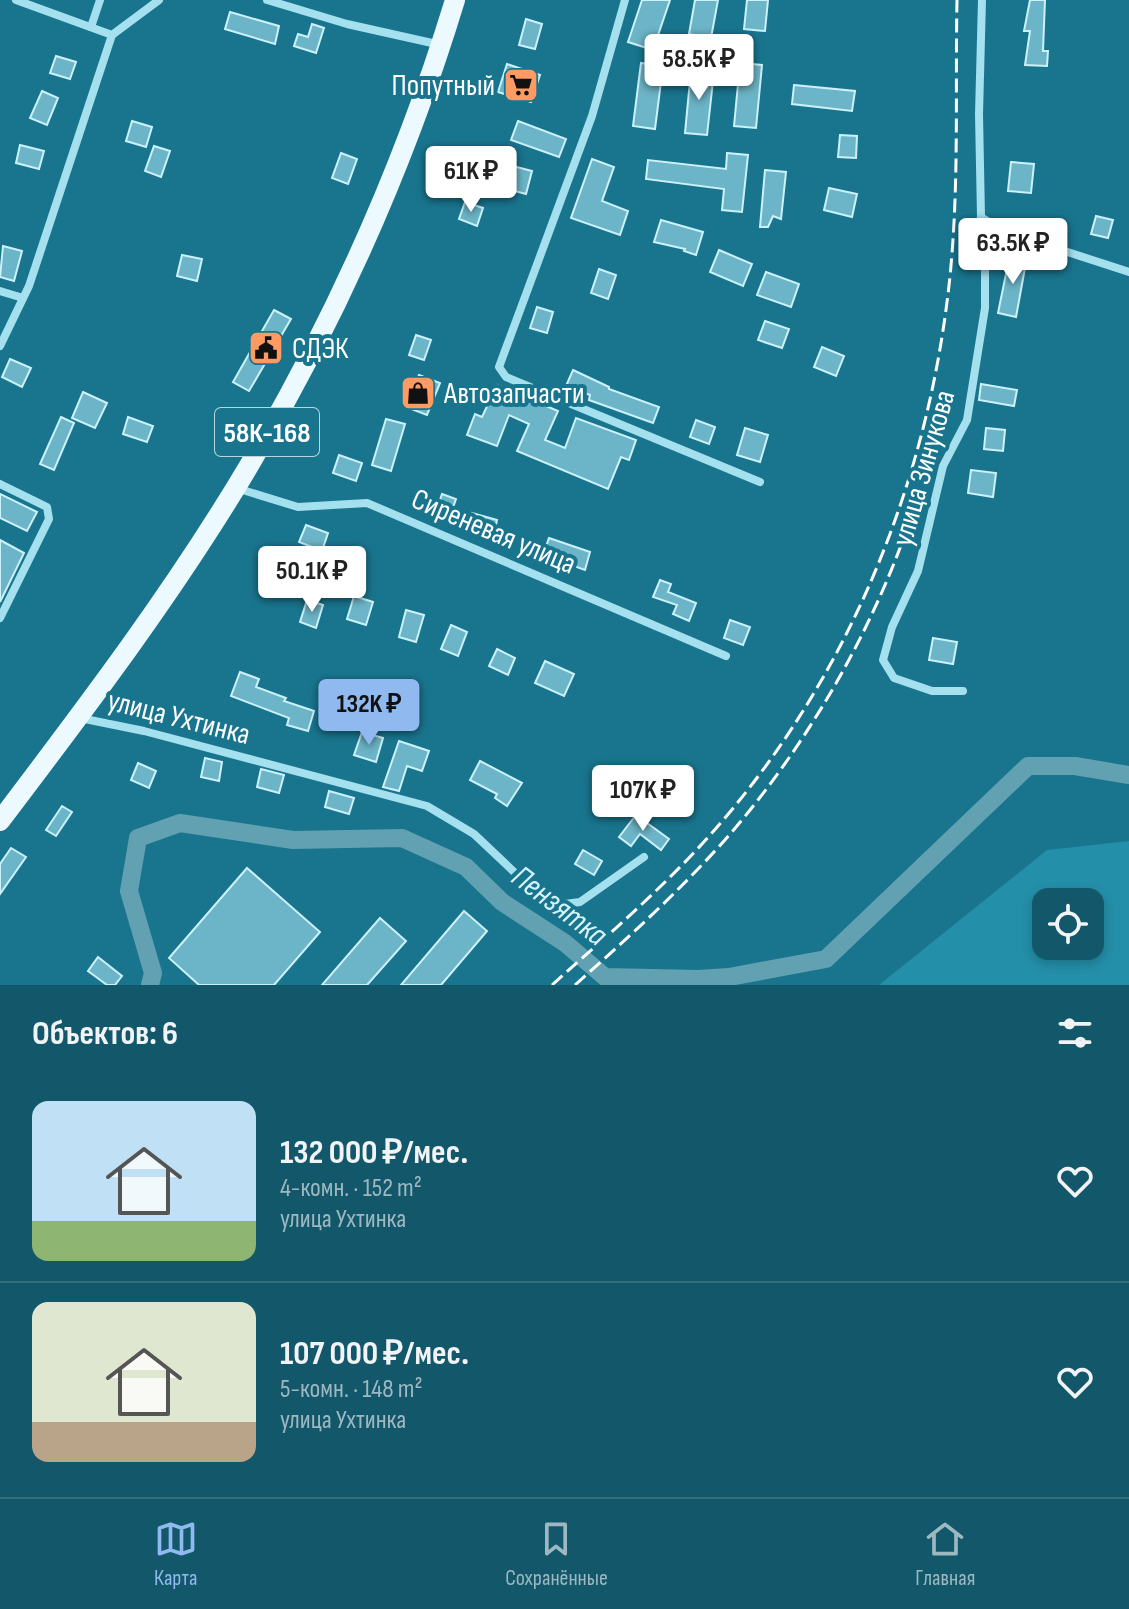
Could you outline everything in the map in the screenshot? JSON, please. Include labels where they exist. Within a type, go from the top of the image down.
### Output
[{"type":"main road","name":"58К-168","points":[[0,821],[176,581],[235,488],[350,276],[426,90],[455,0]]},
{"type":"street","points":[[16,0],[112,35]]},
{"type":"street","points":[[91,27],[100,0]]},
{"type":"street","points":[[0,346],[23,298],[112,35],[159,0]]},
{"type":"street","points":[[267,0],[347,24],[441,45]]},
{"type":"street","points":[[625,0],[592,116],[499,367],[506,377],[760,482]]},
{"type":"street","name":"улица Зинукова","points":[[963,691],[932,691],[894,678],[883,660],[892,627],[918,571],[943,466],[967,420],[985,308],[979,114],[982,0]]},
{"type":"street","points":[[981,217],[1003,231],[1129,272]]},
{"type":"street","points":[[0,291],[23,298]]},
{"type":"street","points":[[0,484],[47,507],[49,519],[0,618]]},
{"type":"street","name":"Сиреневая улица","points":[[235,488],[298,507],[367,503],[726,656]]},
{"type":"street","name":"улица Ухтинка","points":[[79,717],[144,731],[427,806],[474,834],[550,906],[580,902],[644,857]]},
{"type":"shaded area","points":[[1129,841],[1129,985],[879,985],[1047,850]]},
{"type":"building","points":[[642,0],[670,0],[653,50],[628,42]]},
{"type":"building","points":[[695,0],[718,0],[711,38],[689,34]]},
{"type":"building","points":[[747,0],[768,0],[765,31],[744,29]]},
{"type":"building","points":[[1030,0],[1045,0],[1043,51],[1048,51],[1047,66],[1025,65],[1030,31],[1024,31]]},
{"type":"building","points":[[230,12],[279,26],[275,44],[225,29]]},
{"type":"building","points":[[526,19],[542,24],[535,49],[519,45]]},
{"type":"building","points":[[312,24],[324,28],[316,53],[294,46],[298,34],[308,37]]},
{"type":"building","points":[[56,56],[76,62],[70,79],[50,73]]},
{"type":"building","points":[[641,63],[663,66],[655,129],[633,126]]},
{"type":"building","points":[[740,63],[762,65],[756,128],[734,126]]},
{"type":"building","points":[[507,64],[540,75],[531,102],[498,92]]},
{"type":"building","points":[[691,70],[714,72],[707,135],[685,133]]},
{"type":"building","points":[[794,85],[855,91],[852,111],[792,104]]},
{"type":"building","points":[[42,91],[58,98],[47,125],[30,118]]},
{"type":"building","points":[[132,121],[152,127],[146,147],[126,141]]},
{"type":"building","points":[[518,121],[566,139],[559,157],[511,140]]},
{"type":"building","points":[[840,135],[857,136],[856,158],[838,157]]},
{"type":"building","points":[[20,145],[44,151],[39,169],[16,163]]},
{"type":"building","points":[[154,146],[170,151],[161,177],[145,171]]},
{"type":"building","points":[[341,153],[357,159],[348,184],[332,178]]},
{"type":"building","points":[[727,153],[748,155],[742,212],[722,210],[724,189],[646,179],[648,160],[726,169]]},
{"type":"building","points":[[478,157],[532,171],[526,194],[472,180]]},
{"type":"building","points":[[592,159],[614,167],[602,201],[628,211],[620,235],[571,218]]},
{"type":"building","points":[[1011,162],[1034,164],[1031,193],[1008,191]]},
{"type":"building","points":[[765,170],[786,172],[781,219],[773,216],[768,227],[760,227]]},
{"type":"building","points":[[829,188],[857,194],[852,217],[824,210]]},
{"type":"building","points":[[465,202],[483,208],[477,226],[459,219]]},
{"type":"building","points":[[1096,216],[1113,220],[1108,238],[1091,234]]},
{"type":"building","points":[[661,220],[703,232],[696,255],[685,249],[654,242]]},
{"type":"building","points":[[3,246],[22,251],[14,281],[0,277]]},
{"type":"building","points":[[719,250],[752,264],[743,286],[710,272]]},
{"type":"building","points":[[1010,254],[1027,257],[1016,317],[998,313]]},
{"type":"building","points":[[182,255],[202,259],[197,281],[177,276]]},
{"type":"building","points":[[599,269],[616,275],[608,299],[591,293]]},
{"type":"building","points":[[766,272],[799,284],[791,307],[757,295]]},
{"type":"building","points":[[537,307],[553,312],[547,333],[530,328]]},
{"type":"building","points":[[274,310],[291,319],[249,391],[233,382]]},
{"type":"building","points":[[765,321],[789,329],[782,348],[758,340]]},
{"type":"building","points":[[416,335],[431,340],[424,360],[409,355]]},
{"type":"building","points":[[822,347],[844,356],[836,376],[814,367]]},
{"type":"building","points":[[10,359],[31,368],[22,387],[2,377]]},
{"type":"building","points":[[573,370],[609,389],[659,407],[653,423],[589,400],[590,395],[566,386]]},
{"type":"building","points":[[419,375],[440,383],[427,415],[406,407]]},
{"type":"building","points":[[981,384],[1017,390],[1014,406],[979,400]]},
{"type":"building","points":[[497,385],[558,411],[545,440],[565,448],[576,418],[636,440],[629,460],[621,457],[608,489],[517,451],[529,424],[509,415],[497,446],[467,435],[475,414],[482,417]]},
{"type":"building","points":[[83,392],[107,403],[95,428],[72,418]]},
{"type":"building","points":[[61,417],[74,423],[54,470],[40,464]]},
{"type":"building","points":[[128,417],[153,426],[147,442],[123,434]]},
{"type":"building","points":[[386,419],[405,424],[391,471],[372,465]]},
{"type":"building","points":[[696,420],[715,427],[709,444],[690,437]]},
{"type":"building","points":[[745,428],[768,435],[760,462],[737,455]]},
{"type":"building","points":[[986,428],[1005,430],[1003,451],[984,449]]},
{"type":"building","points":[[339,455],[362,463],[356,481],[333,473]]},
{"type":"building","points":[[971,470],[996,473],[993,497],[968,493]]},
{"type":"building","points":[[0,494],[37,512],[27,531],[0,518]]},
{"type":"building","points":[[442,494],[456,499],[449,519],[435,514]]},
{"type":"building","points":[[472,513],[497,520],[493,538],[467,532]]},
{"type":"building","points":[[306,525],[328,533],[322,551],[299,542]]},
{"type":"building","points":[[549,538],[590,552],[585,570],[543,555]]},
{"type":"building","points":[[0,540],[24,553],[0,602]]},
{"type":"building","points":[[660,580],[671,584],[668,592],[696,603],[689,621],[673,614],[677,605],[653,597]]},
{"type":"building","points":[[354,596],[373,602],[366,625],[347,619]]},
{"type":"building","points":[[307,600],[323,605],[316,628],[300,622]]},
{"type":"building","points":[[406,610],[424,615],[416,642],[399,637]]},
{"type":"building","points":[[730,620],[750,627],[743,645],[724,638]]},
{"type":"building","points":[[451,625],[467,632],[458,656],[441,649]]},
{"type":"building","points":[[933,638],[957,642],[953,664],[929,660]]},
{"type":"building","points":[[497,649],[515,658],[508,675],[489,666]]},
{"type":"building","points":[[545,661],[574,674],[564,696],[535,683]]},
{"type":"building","points":[[240,672],[259,679],[256,687],[314,711],[308,731],[287,725],[289,718],[231,696]]},
{"type":"building","points":[[362,732],[383,738],[376,762],[354,755]]},
{"type":"building","points":[[399,741],[429,751],[422,771],[407,766],[399,791],[383,787]]},
{"type":"building","points":[[205,758],[222,762],[219,781],[201,777]]},
{"type":"building","points":[[480,761],[522,783],[507,806],[495,798],[497,794],[470,780]]},
{"type":"building","points":[[138,763],[156,771],[149,788],[131,780]]},
{"type":"building","points":[[261,769],[284,775],[279,793],[257,787]]},
{"type":"building","points":[[329,791],[354,798],[349,814],[325,807]]},
{"type":"building","points":[[62,806],[72,812],[56,836],[46,830]]},
{"type":"building","points":[[636,815],[669,839],[661,850],[640,834],[631,846],[619,837]]},
{"type":"building","points":[[11,848],[26,857],[0,894],[0,864]]},
{"type":"building","points":[[583,850],[602,861],[594,875],[575,864]]},
{"type":"building","points":[[247,868],[320,932],[274,985],[199,985],[169,958]]},
{"type":"building","points":[[464,911],[487,931],[441,985],[401,985]]},
{"type":"building","points":[[380,918],[406,941],[367,985],[322,985]]},
{"type":"building","points":[[98,957],[122,976],[115,985],[107,985],[88,971]]},
{"type":"waterway","name":"Пензятка","points":[[150,985],[153,973],[129,891],[138,838],[180,823],[293,840],[402,838],[466,867],[502,902],[565,943],[605,977],[698,979],[729,977],[826,959],[1028,766],[1075,766],[1129,775]]},
{"type":"railway","points":[[552,985],[638,908],[718,826],[763,769],[804,709],[840,646],[871,581],[919,444],[947,302],[955,189],[957,0]]},
{"type":"railway","points":[[575,985],[655,912],[713,853],[766,790],[799,743],[829,695],[882,593],[921,486],[935,432]]},
{"type":"place","name":"Попутный","points":[[521,85]]},
{"type":"place","name":"СДЭК","points":[[266,348]]},
{"type":"place","name":"Автозапчасти","points":[[418,393]]}]
